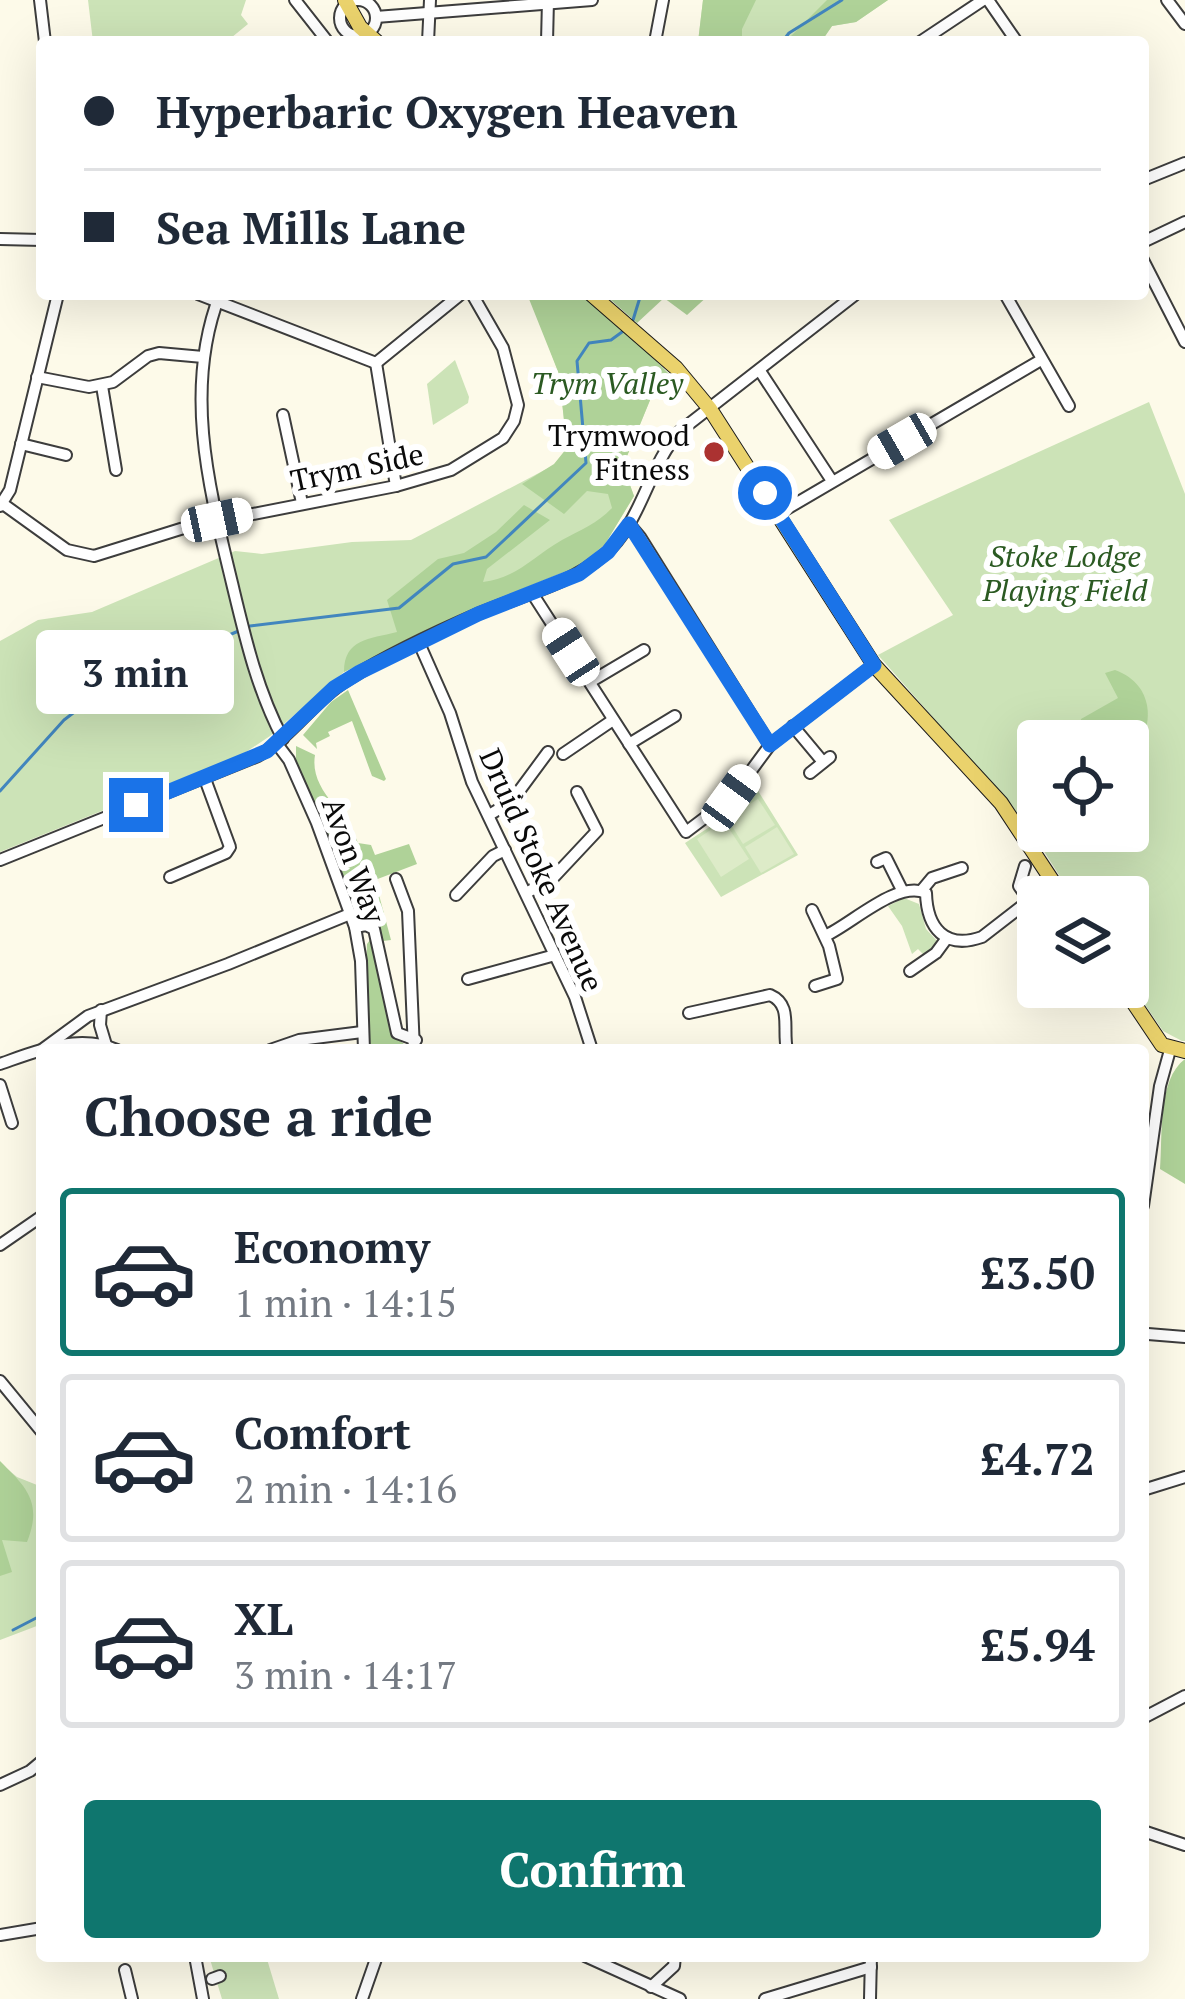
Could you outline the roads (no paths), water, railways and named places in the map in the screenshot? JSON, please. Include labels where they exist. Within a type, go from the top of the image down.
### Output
[{"type":"main road","points":[[354,1],[374,31]]},
{"type":"main road","points":[[598,300],[676,368],[710,409],[874,665],[1001,803],[1049,876]]},
{"type":"main road","points":[[1136,1008],[1155,1037],[1178,1051]]},
{"type":"street","points":[[40,0],[44,36]]},
{"type":"street","points":[[295,0],[322,36]]},
{"type":"street","points":[[374,31],[431,6],[592,0]]},
{"type":"street","points":[[656,36],[663,0]]},
{"type":"street","points":[[929,36],[985,0],[1012,36]]},
{"type":"street","points":[[1167,0],[1185,24]]},
{"type":"street","points":[[342,28],[340,12],[354,1]]},
{"type":"street","points":[[548,2],[548,36]]},
{"type":"street","points":[[428,36],[431,6]]},
{"type":"street","points":[[332,36],[342,28]]},
{"type":"street","points":[[342,28],[356,36]]},
{"type":"street","points":[[1149,178],[1185,163]]},
{"type":"street","points":[[1149,239],[1185,222]]},
{"type":"street","points":[[0,239],[36,240]]},
{"type":"street","points":[[1149,272],[1185,342]]},
{"type":"street","points":[[2,505],[56,300]]},
{"type":"street","name":"Avon Way","points":[[217,300],[203,357],[202,441],[217,520],[241,628],[271,717],[355,927],[363,1044]]},
{"type":"street","points":[[223,300],[376,363]]},
{"type":"street","points":[[376,363],[454,300]]},
{"type":"street","name":"Trym Side","points":[[2,505],[67,550],[85,556],[217,520],[396,486],[451,470],[506,435],[518,405],[503,348],[475,300]]},
{"type":"street","points":[[0,860],[205,779],[282,740],[347,680],[419,643],[579,574],[608,552],[629,524],[680,430],[848,300]]},
{"type":"street","points":[[1008,300],[1070,406]]},
{"type":"street","points":[[37,377],[102,386],[148,356],[203,357]]},
{"type":"street","points":[[778,514],[1041,360]]},
{"type":"street","points":[[376,363],[396,486]]},
{"type":"street","points":[[760,370],[832,481]]},
{"type":"street","points":[[102,386],[116,470]]},
{"type":"street","points":[[283,415],[302,503]]},
{"type":"street","points":[[21,444],[66,455]]},
{"type":"street","points":[[629,524],[770,745]]},
{"type":"street","points":[[532,592],[686,832],[731,798],[770,745],[874,665]]},
{"type":"street","name":"Druid Stoke Avenue","points":[[419,643],[450,712],[472,782],[575,997],[587,1044]]},
{"type":"street","points":[[590,682],[636,651]]},
{"type":"street","points":[[629,744],[667,717]]},
{"type":"street","points":[[569,753],[613,720]]},
{"type":"street","points":[[794,726],[826,760],[810,773]]},
{"type":"street","points":[[489,815],[511,802],[547,759]]},
{"type":"street","points":[[176,878],[230,848],[205,779]]},
{"type":"street","points":[[526,893],[552,879],[594,839],[577,792]]},
{"type":"street","points":[[458,887],[505,850]]},
{"type":"street","points":[[878,862],[886,858],[902,890]]},
{"type":"street","points":[[1022,876],[1025,866]]},
{"type":"street","points":[[922,890],[932,878],[962,868]]},
{"type":"street","points":[[396,879],[409,911],[416,1044]]},
{"type":"street","points":[[825,936],[902,890],[922,890],[927,895],[927,914],[934,929],[947,938],[969,941],[982,937],[1017,910]]},
{"type":"street","points":[[812,910],[837,980],[815,986]]},
{"type":"street","points":[[48,1044],[101,1010],[350,914]]},
{"type":"street","points":[[355,927],[374,929],[397,1033],[414,1044]]},
{"type":"street","points":[[910,971],[947,938]]},
{"type":"street","points":[[468,980],[555,955]]},
{"type":"street","points":[[687,1014],[770,995],[786,1009],[787,1044]]},
{"type":"street","points":[[101,1010],[100,1025],[109,1044]]},
{"type":"street","points":[[287,1044],[362,1032]]},
{"type":"street","points":[[0,1064],[36,1051]]},
{"type":"street","points":[[1149,1164],[1160,1086],[1178,1051]]},
{"type":"street","points":[[0,1085],[12,1123]]},
{"type":"street","points":[[1149,1085],[1160,1086]]},
{"type":"street","points":[[0,1245],[36,1220]]},
{"type":"street","points":[[1149,1334],[1185,1336]]},
{"type":"street","points":[[0,1381],[36,1425]]},
{"type":"street","points":[[1149,1488],[1185,1477]]},
{"type":"street","points":[[1149,1715],[1185,1696]]},
{"type":"street","points":[[0,1785],[36,1766]]},
{"type":"street","points":[[1149,1833],[1185,1845]]},
{"type":"street","points":[[0,1935],[36,1929]]},
{"type":"street","points":[[196,1962],[202,1999]]},
{"type":"street","points":[[362,1999],[374,1962]]},
{"type":"street","points":[[598,1962],[680,1999]]},
{"type":"street","points":[[651,1987],[674,1962]]},
{"type":"street","points":[[765,1999],[869,1962]]},
{"type":"street","points":[[870,1999],[872,1962]]},
{"type":"street","points":[[124,1970],[132,1999]]},
{"type":"waterway","points":[[787,36],[842,0]]},
{"type":"waterway","points":[[633,320],[639,300]]},
{"type":"waterway","points":[[250,626],[399,608],[453,564],[486,557],[586,463],[577,361],[589,343],[611,340],[622,332]]},
{"type":"waterway","points":[[0,791],[64,720],[145,658],[241,630]]},
{"type":"waterway","points":[[13,1630],[36,1618]]},
{"type":"place","name":"Trymwood Fitness","points":[[714,452]]},
{"type":"park label","name":"Trym Valley","points":[[607,383]]},
{"type":"park label","name":"Stoke Lodge Playing Field","points":[[1065,573]]}]
